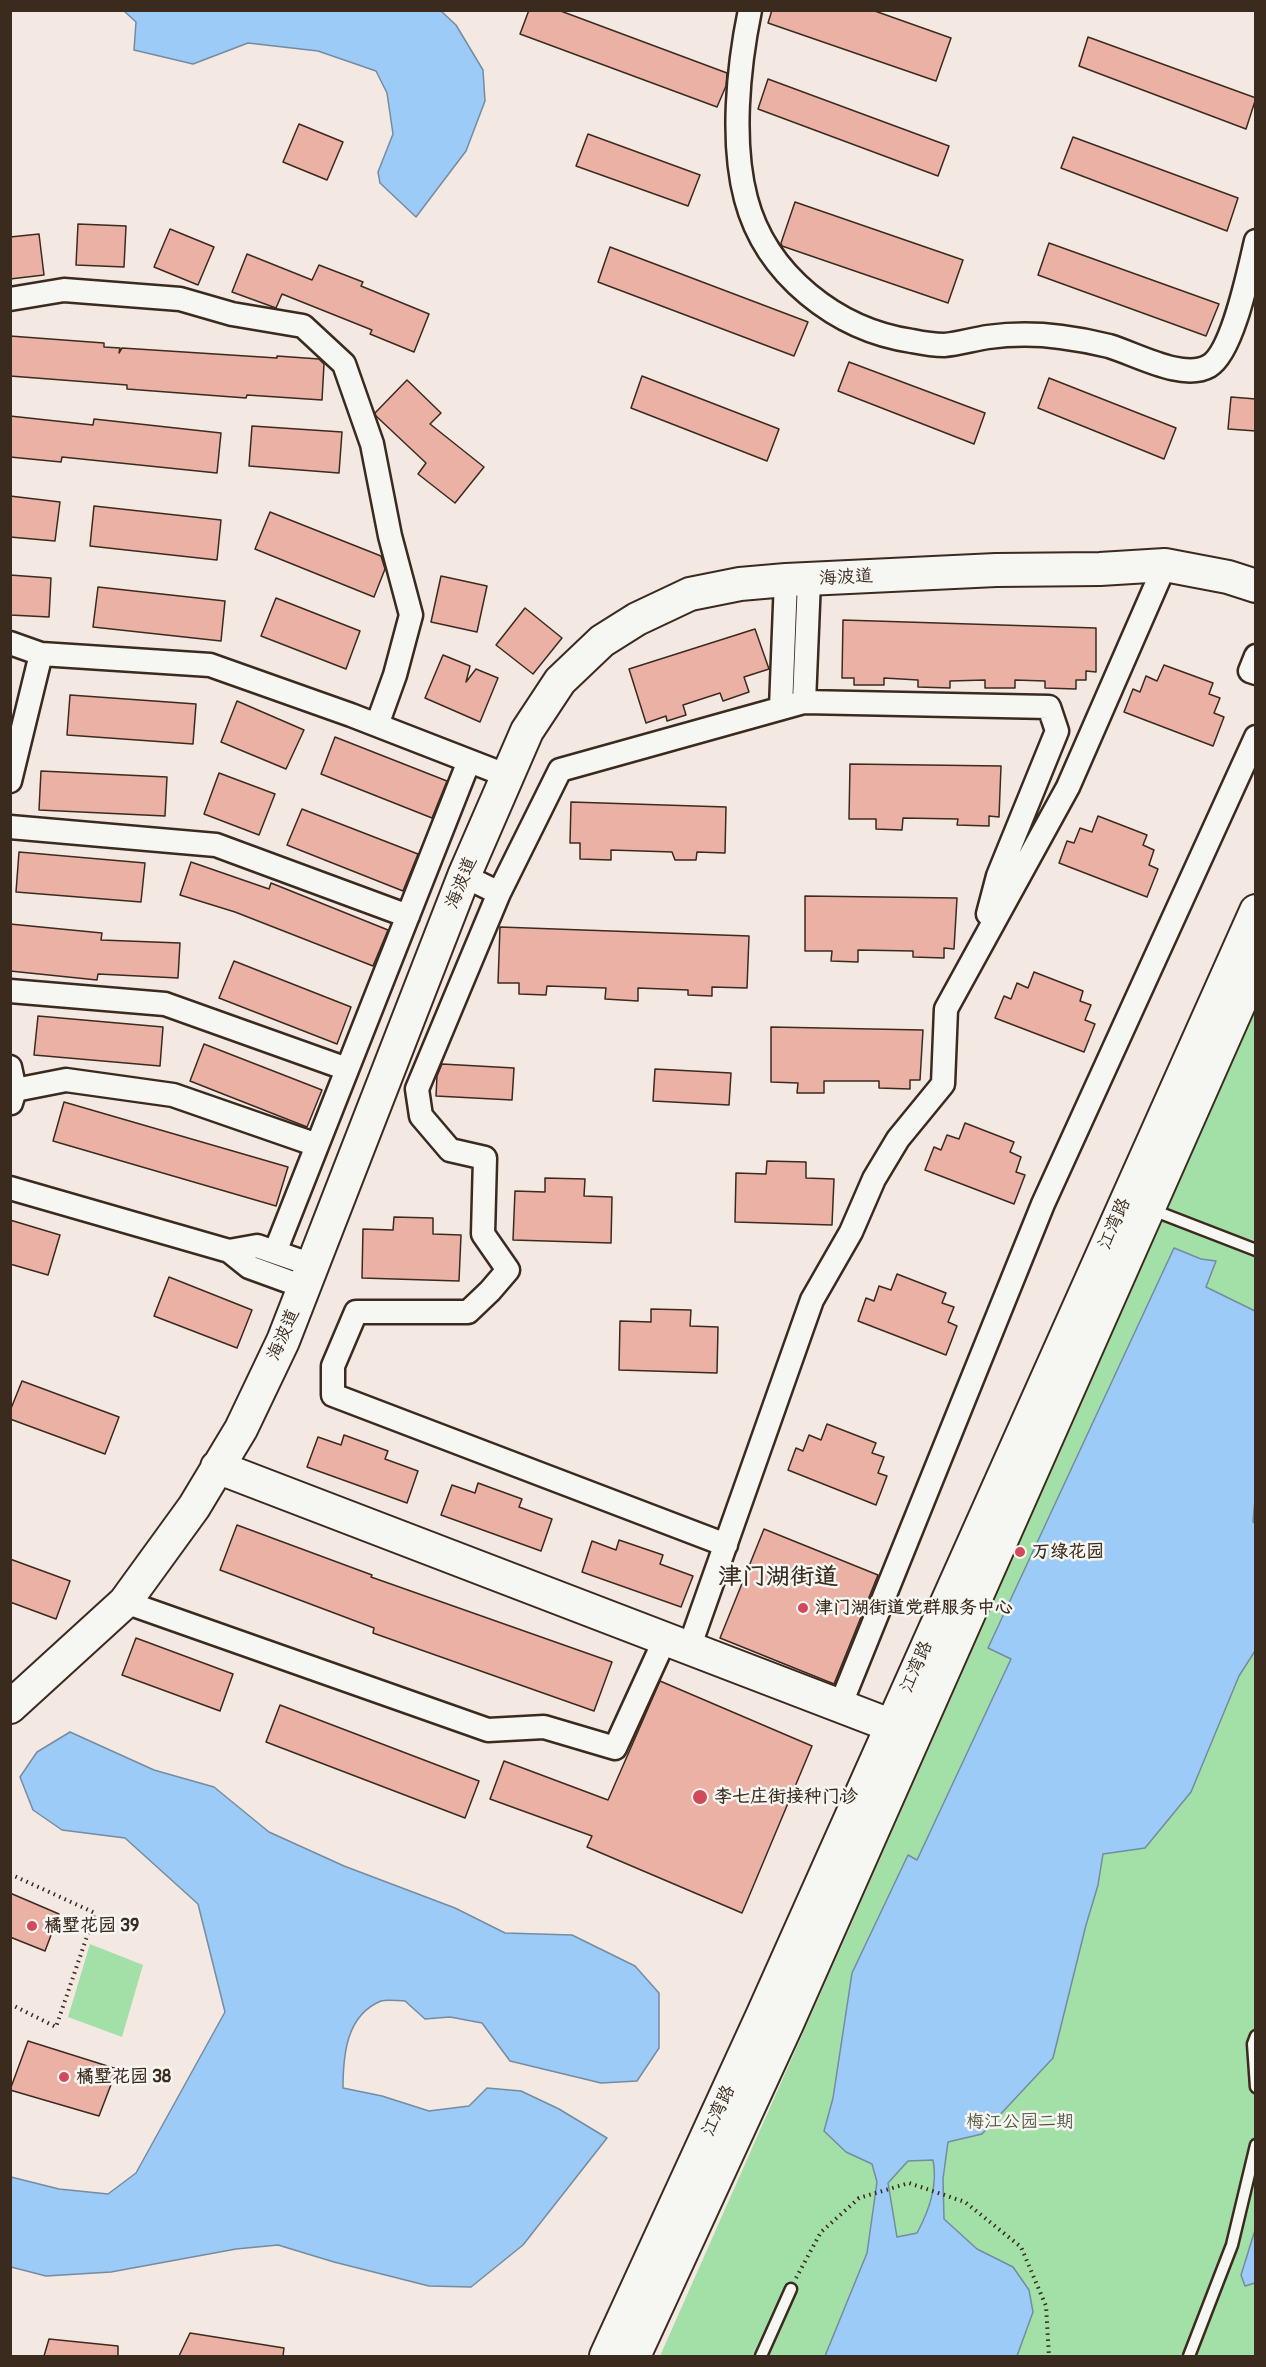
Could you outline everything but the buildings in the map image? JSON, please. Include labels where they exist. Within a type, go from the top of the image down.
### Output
[{"type":"main road","name":"海波道","points":[[10,1707],[125,1602],[194,1507],[241,1429],[283,1341],[464,876],[527,731],[560,681],[602,641],[637,619],[690,594],[740,585],[798,580],[996,570],[1100,569],[1165,565],[1228,577],[1256,586]]},
{"type":"main road","name":"江湾路","points":[[634,2356],[787,2024],[903,1730],[1256,911]]},
{"type":"main road","name":"江湾路","points":[[606,2356],[763,2014],[903,1730],[1147,1208],[1256,966]]},
{"type":"main road","points":[[217,1467],[903,1730]]},
{"type":"street","points":[[750,10],[742,56],[739,146],[746,199],[753,222],[767,247],[797,284],[836,315],[859,328],[884,336],[944,345],[991,337],[1057,336],[1108,346],[1177,369],[1194,370],[1207,367],[1218,359],[1227,344],[1256,241]]},
{"type":"street","points":[[10,299],[64,290],[180,298],[232,314],[303,326],[344,364],[372,444],[390,536],[411,615],[395,675],[377,725]]},
{"type":"street","points":[[125,1602],[488,1730],[544,1727],[615,1748],[677,1644],[726,1545],[812,1300],[851,1232],[874,1179],[898,1139],[944,1084],[946,1009],[1068,787],[1165,565]]},
{"type":"street","points":[[798,580],[804,702]]},
{"type":"street","points":[[781,708],[798,580]]},
{"type":"street","points":[[10,643],[41,654],[210,665],[377,725],[508,776]]},
{"type":"street","points":[[10,781],[41,654]]},
{"type":"street","points":[[1256,656],[1250,671],[1256,673]]},
{"type":"street","points":[[726,1545],[333,1395],[333,1366],[356,1312],[468,1312],[490,1291],[508,1269],[483,1234],[486,1158],[450,1150],[421,1116],[417,1089],[499,893],[560,770],[804,702],[1049,707],[1057,731],[998,876],[979,946]]},
{"type":"street","points":[[840,1706],[1043,1204],[1256,737]]},
{"type":"street","points":[[275,1252],[469,761]]},
{"type":"street","points":[[10,827],[216,845],[408,916]]},
{"type":"street","points":[[464,876],[499,893]]},
{"type":"street","points":[[10,991],[165,1004],[347,1069]]},
{"type":"street","points":[[10,1067],[13,1097],[66,1080],[173,1095],[317,1145]]},
{"type":"street","points":[[10,1188],[229,1251],[249,1267],[308,1276]]},
{"type":"street","points":[[229,1251],[257,1246],[275,1252],[308,1276]]},
{"type":"lane","points":[[1147,1208],[1256,1250]]},
{"type":"lane","points":[[1256,2036],[1253,2044],[1256,2087]]},
{"type":"lane","points":[[1189,2356],[1232,2245],[1256,2145]]},
{"type":"lane","points":[[761,2356],[791,2289]]},
{"type":"path","points":[[10,1874],[95,1913],[56,2027],[10,2004]]},
{"type":"path","points":[[791,2289],[821,2232],[851,2205],[859,2198],[909,2183],[965,2202],[1022,2247],[1046,2306],[1049,2356]]},
{"type":"green space","name":"梅江公园二期","points":[[1255,1012],[1255,2356],[660,2356]]},
{"type":"green space","points":[[90,1944],[143,1965],[122,2037],[68,2017]]},
{"type":"water","points":[[124,11],[441,11],[456,25],[483,70],[485,101],[466,151],[416,217],[380,183],[378,172],[393,134],[387,93],[376,71],[318,51],[248,43],[193,64],[134,50],[136,22]]},
{"type":"water","points":[[1174,1248],[1201,1259],[1216,1261],[1206,1287],[1255,1311],[1256,1488],[1253,1522],[1256,1524],[1255,1651],[1239,1676],[1191,1792],[1145,1848],[1103,1854],[1098,1885],[1053,2058],[982,2134],[948,2142],[943,2179],[944,2219],[977,2249],[1013,2267],[1029,2290],[1033,2312],[1017,2356],[825,2356],[867,2253],[877,2182],[872,2164],[846,2152],[824,2131],[833,2098],[852,1973],[908,1855],[917,1860],[1011,1659],[988,1648]],"holes":[[[933,2160],[931,2198],[917,2233],[897,2237],[888,2183],[908,2161]]]},
{"type":"water","points":[[70,1732],[154,1770],[214,1787],[269,1832],[344,1866],[455,1908],[505,1933],[572,1935],[635,1966],[659,1993],[659,2048],[637,2081],[601,2083],[510,2061],[482,2023],[450,2017],[425,2019],[405,2001],[381,2001],[369,2007],[360,2016],[346,2050],[343,2088],[382,2096],[429,2111],[469,2106],[487,2088],[521,2091],[559,2109],[607,2138],[523,2245],[471,2287],[429,2286],[278,2245],[236,2249],[111,2272],[46,2276],[11,2267],[11,2177],[59,2189],[108,2194],[136,2173],[225,2012],[198,1904],[125,1838],[62,1830],[33,1810],[20,1777],[37,1752]]},
{"type":"water","points":[[1255,2230],[1255,2283],[1245,2286],[1241,2275]]},
{"type":"place","name":"万绿花园","points":[[1020,1552]]},
{"type":"place","name":"津门湖街道党群服务中心","points":[[803,1608]]},
{"type":"place","name":"李七庄街接种门诊","points":[[700,1797]]},
{"type":"place","name":"橘墅花园 39","points":[[32,1926]]},
{"type":"place","name":"橘墅花园 38","points":[[64,2077]]},
{"type":"district","name":"津门湖街道","points":[[778,1578]]}]
